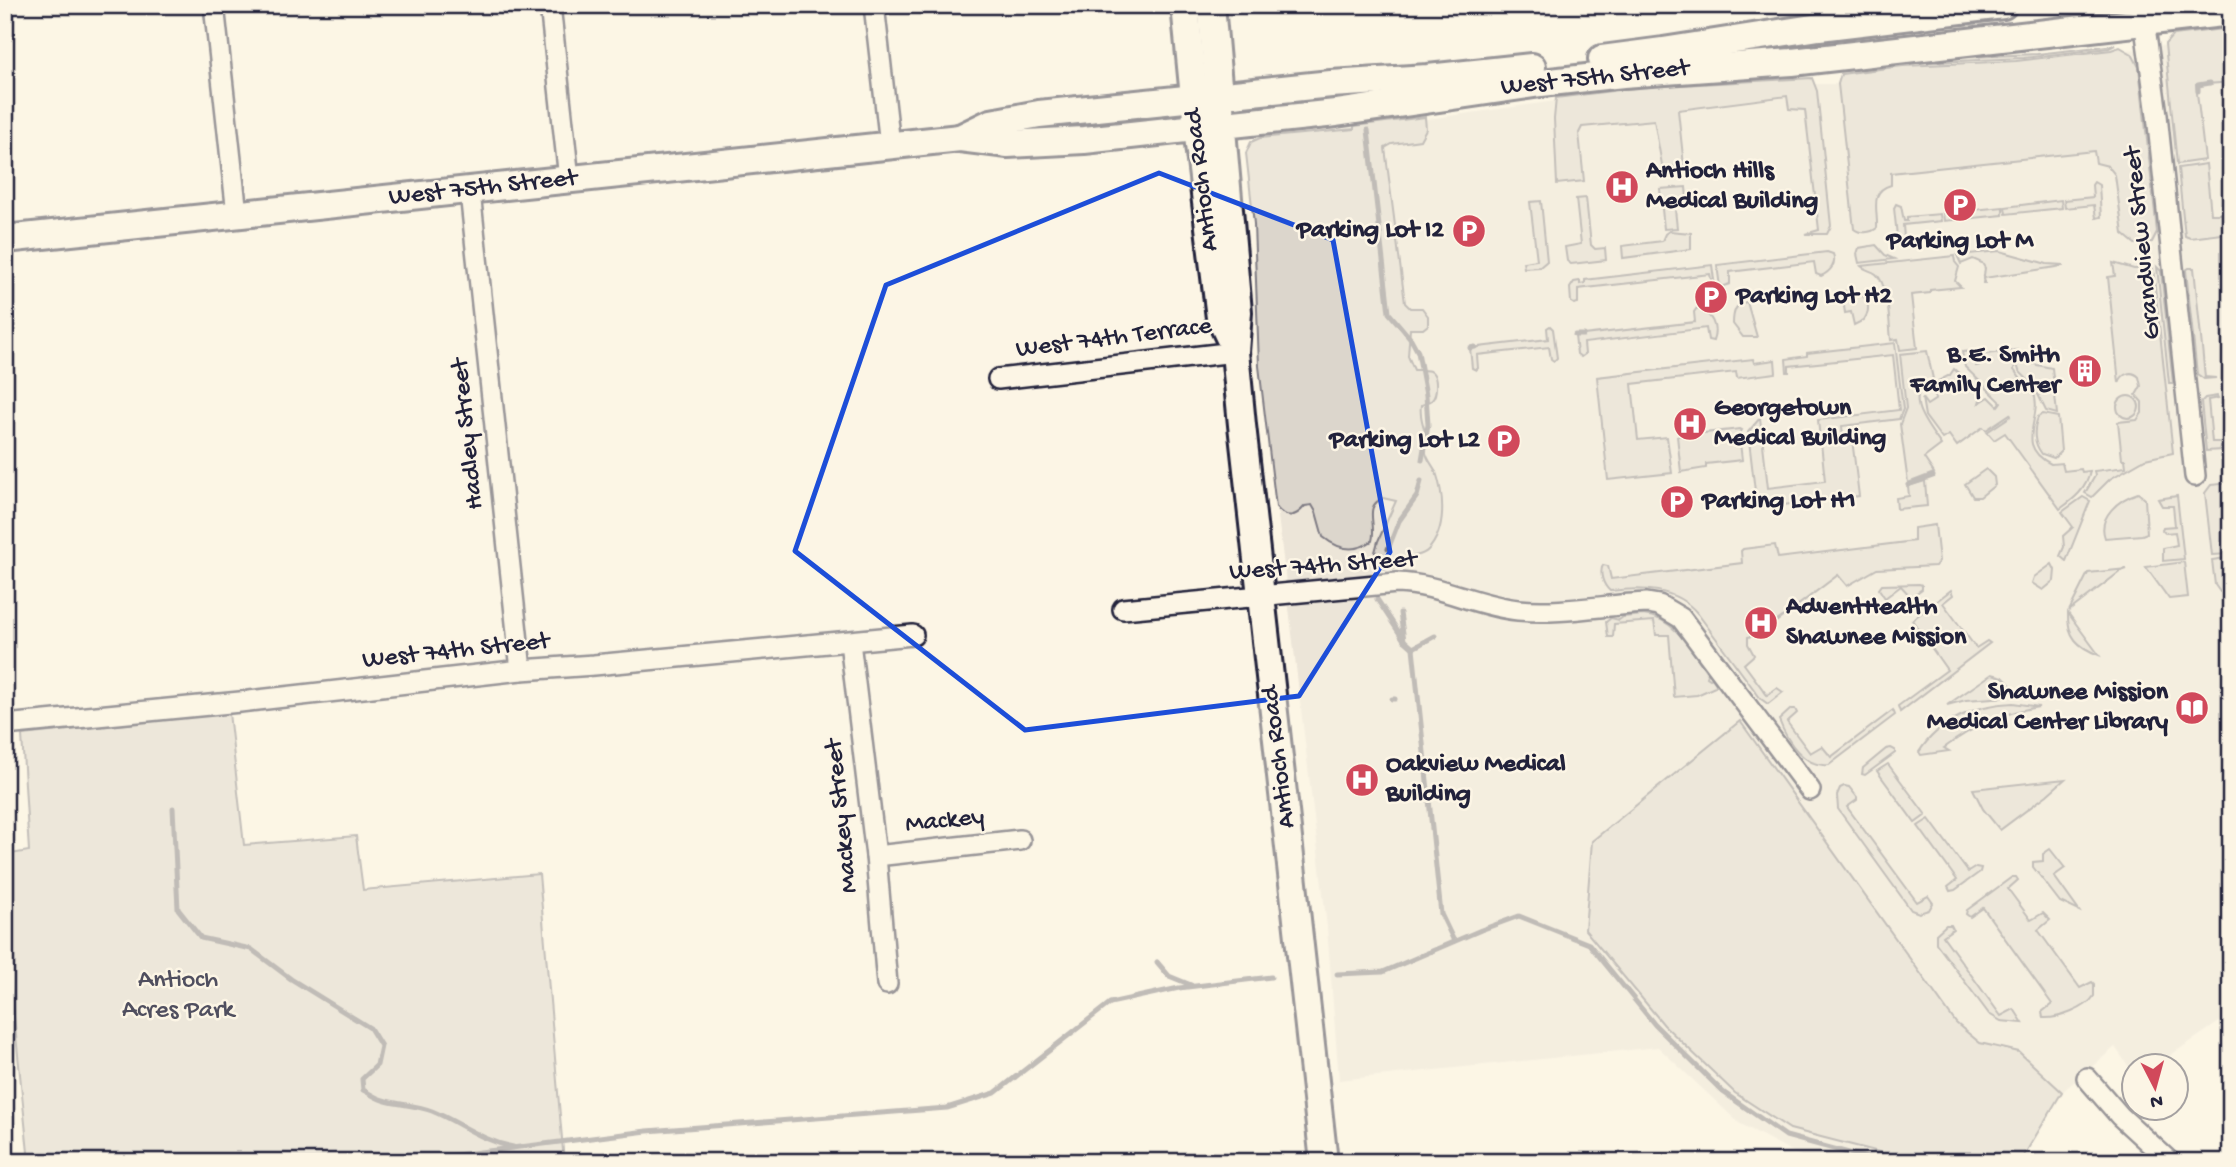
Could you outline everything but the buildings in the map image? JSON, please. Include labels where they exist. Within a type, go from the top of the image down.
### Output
[{"type":"main road","name":"Antioch Road","points":[[1185,5],[1206,97],[1220,318],[1235,352],[1259,597],[1278,733],[1324,1162]]},
{"type":"main road","name":"Antioch Road","points":[[1206,97],[1211,5]]},
{"type":"main road","name":"West 75th Street","points":[[960,138],[991,123],[1040,114],[1428,78],[1636,55],[1934,9],[2003,5]]},
{"type":"main road","name":"West 75th Street","points":[[5,239],[470,192],[960,138],[1008,144],[1084,140],[1336,113],[1596,77],[1792,62],[2143,14],[2231,12]]},
{"type":"street","points":[[215,5],[237,214]]},
{"type":"street","points":[[550,5],[569,179]]},
{"type":"street","points":[[874,5],[890,145]]},
{"type":"street","points":[[1934,9],[1938,44]]},
{"type":"street","name":"Grandview Street","points":[[2143,14],[2157,114],[2195,476]]},
{"type":"street","name":"Hadley Street","points":[[470,192],[521,670]]},
{"type":"street","name":"West 74th Terrace","points":[[999,379],[1235,352]]},
{"type":"street","name":"West 74th Street","points":[[1123,609],[1397,583],[1430,586],[1478,602],[1518,610],[1647,603],[1659,605],[1681,618],[1810,790]]},
{"type":"street","name":"West 74th Street","points":[[5,725],[521,670],[913,635]]},
{"type":"street","name":"Mackey Street","points":[[850,642],[876,856],[887,984]]},
{"type":"street","name":"Mackey","points":[[876,856],[1020,840]]},
{"type":"street","points":[[2087,1078],[2120,1116],[2170,1162]]},
{"type":"highlighted area","points":[[1159,173],[1333,240],[1390,552],[1299,696],[1025,730],[795,551],[886,285]]},
{"type":"shaded area","name":"AdventHealth Shawnee Mission","points":[[2231,30],[2231,1014],[2175,1052],[2120,1052],[2120,1054],[2115,1047],[2062,1092],[2017,1162],[1812,1162],[1739,1123],[1658,1047],[1339,1080],[1327,927],[1276,499],[1364,128],[1577,98],[1845,84],[2169,45]]},
{"type":"green space","points":[[2231,28],[2231,82],[2196,85],[2205,160],[2177,164],[2165,44],[2173,35]]},
{"type":"green space","points":[[2115,45],[2109,48],[2024,58],[1844,69],[1898,60],[2037,54]]},
{"type":"green space","points":[[2120,47],[2132,54],[2139,67],[2157,232],[2152,242],[2135,244],[2123,234],[2115,175],[2108,166],[2096,163],[2094,151],[1891,173],[1891,185],[1877,196],[1877,228],[1866,232],[1854,229],[1838,84],[1841,74],[1903,66],[2016,61]]},
{"type":"green space","points":[[1812,78],[1817,91],[1831,226],[1827,234],[1805,234],[1819,230],[1805,110],[1789,109],[1787,96],[1678,110],[1684,166],[1662,165],[1654,120],[1582,127],[1579,133],[1584,181],[1557,184],[1554,119],[1556,98],[1643,87]]},
{"type":"green space","points":[[1425,117],[1426,129],[1420,140],[1392,144],[1385,148],[1405,303],[1410,308],[1422,308],[1428,316],[1428,325],[1423,329],[1410,329],[1408,356],[1414,370],[1430,371],[1435,378],[1434,398],[1421,405],[1421,414],[1426,436],[1426,453],[1439,481],[1442,512],[1438,532],[1428,550],[1387,569],[1376,564],[1375,552],[1396,501],[1383,498],[1377,502],[1372,511],[1372,541],[1353,548],[1335,545],[1323,537],[1312,505],[1305,506],[1291,516],[1283,514],[1276,507],[1259,366],[1254,224],[1246,153],[1251,142],[1260,138],[1354,129],[1354,126]]},
{"type":"green space","points":[[2206,164],[2211,214],[2228,214],[2229,226],[2222,234],[2190,238],[2185,236],[2178,168]]},
{"type":"green space","points":[[2094,182],[2099,185],[2101,217],[2096,218],[2094,205],[2065,208],[2064,200],[2093,197]]},
{"type":"green space","points":[[1686,187],[1687,198],[1674,200],[1677,228],[1664,229],[1660,189]]},
{"type":"green space","points":[[1586,198],[1591,245],[1595,249],[1605,248],[1606,260],[1571,264],[1567,261],[1565,247],[1581,244],[1576,199]]},
{"type":"green space","points":[[2061,200],[2062,208],[2006,214],[2005,207]]},
{"type":"green space","points":[[1541,201],[1547,261],[1540,267],[1524,268],[1523,262],[1537,260],[1530,202]]},
{"type":"green space","points":[[1896,204],[1901,206],[1904,221],[1907,221],[1907,217],[1940,214],[1941,221],[1903,225],[1904,238],[1900,240],[1897,236],[1894,208]]},
{"type":"green space","points":[[2003,207],[2003,215],[1944,221],[1943,213]]},
{"type":"green space","points":[[1669,231],[1691,233],[1691,249],[1623,258],[1622,246],[1662,241]]},
{"type":"green space","points":[[1876,245],[1885,255],[1894,259],[1859,263],[1859,248]]},
{"type":"green space","points":[[2000,251],[2063,266],[1984,278],[1983,283],[1985,268],[1982,263],[1973,259],[1961,264],[1957,255]]},
{"type":"green space","points":[[1827,252],[1833,254],[1833,264],[1830,270],[1821,276],[1816,274],[1814,262],[1730,272],[1730,284],[1720,287],[1717,265]]},
{"type":"green space","points":[[1954,256],[1959,267],[1955,281],[1961,287],[1911,295],[1917,348],[1900,350],[1898,339],[1891,340],[1884,287],[1876,274],[1861,266]]},
{"type":"green space","points":[[2113,263],[2134,269],[2153,268],[2173,453],[2145,459],[2110,479],[2092,497],[2085,493],[2095,476],[2094,471],[2126,467],[2125,459],[2122,459],[2118,422],[2137,420],[2142,413],[2142,402],[2136,395],[2141,386],[2139,377],[2128,374],[2122,377],[2119,383],[2108,277],[2115,276]]},
{"type":"green space","points":[[1712,265],[1715,287],[1710,274],[1578,289],[1578,303],[1571,302],[1570,288],[1574,282],[1580,281],[1580,284],[1585,283],[1585,280]]},
{"type":"green space","points":[[2157,267],[2161,271],[2173,383],[2169,383]]},
{"type":"green space","points":[[2194,268],[2205,377],[2216,378],[2204,379],[2197,374],[2186,270]]},
{"type":"green space","points":[[1854,290],[1863,296],[1868,307],[1864,320],[1854,325],[1851,312],[1845,313],[1842,293]]},
{"type":"green space","points":[[1747,302],[1757,337],[1743,337],[1733,324],[1736,309]]},
{"type":"green space","points":[[1697,308],[1707,313],[1713,321],[1713,341],[1708,340],[1706,328],[1584,343],[1585,354],[1581,357],[1577,354],[1575,336],[1695,322],[1694,312]]},
{"type":"green space","points":[[1550,326],[1553,329],[1557,358],[1554,361],[1551,359],[1549,347],[1477,355],[1478,368],[1472,368],[1470,348],[1548,339],[1547,328]]},
{"type":"green space","points":[[1895,343],[1903,409],[1899,419],[1842,426],[1843,437],[1820,439],[1818,420],[1899,410],[1893,355],[1789,366],[1789,372],[1786,359],[1807,356],[1807,353]]},
{"type":"green space","points":[[2017,350],[2014,370],[2033,391],[2036,401],[2031,439],[2033,448],[2051,464],[2062,463],[2064,471],[2090,471],[2083,488],[2060,509],[2005,433],[1994,440],[1987,432],[2011,416],[2010,414],[1986,430],[1983,427],[1957,446],[1949,435],[1942,439],[1925,416],[1922,398],[1927,405],[1936,399],[1931,385],[1938,388],[1942,395],[1938,381],[1950,375],[1954,369],[1964,378],[1952,383],[1966,380],[1982,393],[1979,403],[1989,397],[1998,406],[2001,402],[1965,367],[1962,352],[1974,351],[1976,366],[1980,365],[1979,355]]},
{"type":"green space","points":[[1927,351],[1933,379],[1923,386],[1918,402],[1924,420],[1941,445],[1924,458],[1934,473],[1908,483],[1900,424],[1906,408],[1900,354]]},
{"type":"green space","points":[[2023,358],[2052,368],[2057,414],[2046,411],[2034,386],[2019,371],[2017,364]]},
{"type":"green space","points":[[1753,359],[1754,363],[1775,360],[1776,373],[1737,378],[1736,372],[1632,384],[1638,440],[1667,437],[1672,473],[1608,480],[1597,377]]},
{"type":"green space","points":[[2128,396],[2136,399],[2139,407],[2136,415],[2128,418],[2120,415],[2117,407],[2120,399]]},
{"type":"green space","points":[[2205,398],[2218,398],[2208,400],[2212,442],[2220,442],[2221,450],[2206,451],[2201,402]]},
{"type":"green space","points":[[2043,414],[2058,417],[2061,451],[2054,458],[2042,454],[2035,441],[2036,422]]},
{"type":"green space","points":[[1760,418],[1768,488],[1825,481],[1821,443],[1852,439],[1859,496],[1757,508],[1748,432]]},
{"type":"green space","points":[[1740,429],[1742,460],[1706,464],[1706,468],[1681,472],[1677,436]]},
{"type":"green space","points":[[1986,469],[1994,477],[1995,485],[1980,497],[1973,497],[1965,484]]},
{"type":"green space","points":[[1925,481],[1927,506],[1897,509],[1896,498],[1909,496],[1908,486]]},
{"type":"green space","points":[[2231,483],[2231,554],[2212,555],[2205,493],[2211,485]]},
{"type":"green space","points":[[2138,493],[2145,499],[2147,533],[2105,538],[2104,523],[2111,510]]},
{"type":"green space","points":[[2177,496],[2184,559],[2163,561],[2163,548],[2177,545],[2175,532],[2165,533],[2162,530],[2163,527],[2175,526],[2173,506],[2162,506],[2158,499]]},
{"type":"green space","points":[[2083,497],[2090,501],[2066,561],[2060,556],[2064,547],[2063,536],[2073,527],[2062,512]]},
{"type":"green space","points":[[1935,525],[1939,561],[1935,566],[1877,569],[1847,586],[1838,575],[1760,634],[1748,637],[1748,644],[1754,655],[1744,664],[1767,695],[1777,688],[1783,692],[1768,704],[1761,699],[1689,605],[1669,594],[1646,589],[1610,591],[1605,586],[1602,575],[1603,565],[1608,566],[1611,579],[1742,563],[1743,549],[1775,545],[1778,558],[1914,541],[1914,528]]},
{"type":"green space","points":[[2231,557],[2231,591],[2220,592],[2215,585],[2212,560]]},
{"type":"green space","points":[[2184,562],[2188,597],[2169,599],[2146,567]]},
{"type":"green space","points":[[2052,564],[2055,570],[2054,581],[2043,590],[2032,583],[2034,577]]},
{"type":"green space","points":[[2127,569],[2121,571],[2069,611],[2088,573]]},
{"type":"green space","points":[[1919,584],[1922,589],[1911,597],[1901,586],[1885,598],[1879,589],[1882,585]]},
{"type":"green space","points":[[1951,590],[1953,595],[1943,603],[1976,648],[1987,641],[1990,643],[1900,712],[1898,706],[1947,670],[1912,620]]},
{"type":"green space","points":[[2068,613],[2099,655],[2075,640],[2069,629]]},
{"type":"green space","points":[[1643,615],[1664,622],[1682,637],[1708,674],[1707,677],[1712,678],[1716,684],[1715,687],[1697,695],[1674,697],[1669,635],[1656,635],[1654,621],[1614,624],[1613,637],[1608,637],[1606,622],[1611,618],[1619,620],[1623,617]]},
{"type":"green space","points":[[1992,674],[2003,677],[2015,690],[2006,697],[1966,700],[1947,705]]},
{"type":"green space","points":[[2013,703],[2039,707],[2013,712],[1977,727],[1944,748],[1949,751],[1921,755],[1919,752],[1937,731],[1960,716],[1986,707]]},
{"type":"green space","points":[[1791,709],[1795,709],[1797,713],[1787,722],[1810,753],[1822,746],[1831,757],[1893,710],[1895,715],[1829,765],[1820,765],[1804,758],[1787,736],[1779,720]]},
{"type":"green space","name":"Antioch Acres Park","points":[[229,713],[244,845],[356,836],[363,890],[539,874],[564,1162],[29,1162],[5,948],[5,855],[29,851],[22,735]]},
{"type":"green space","points":[[1740,721],[1956,1023],[1980,1043],[2019,1052],[2062,1092],[2020,1162],[1901,1162],[1879,1152],[1790,1129],[1735,1093],[1664,1025],[1585,930],[1592,841]]},
{"type":"green space","points":[[1891,748],[1895,753],[1865,775],[1862,774],[1863,768]]},
{"type":"green space","points":[[1888,764],[1926,815],[1915,823],[1877,771]]},
{"type":"green space","points":[[2065,779],[2000,830],[1983,809],[1973,789]]},
{"type":"green space","points":[[1844,786],[1849,787],[1857,797],[1857,800],[1847,807],[1917,902],[1928,896],[1933,903],[1929,910],[1919,913],[1911,910],[1838,809],[1837,795]]},
{"type":"green space","points":[[1929,819],[1968,872],[1976,867],[1981,868],[1980,872],[1955,890],[1950,891],[1948,887],[1957,880],[1918,826]]},
{"type":"green space","points":[[2050,849],[2065,868],[2054,876],[2079,911],[2060,902],[2033,867],[2033,862],[2043,861],[2043,854]]},
{"type":"green space","points":[[2012,877],[2018,880],[2008,889],[2031,920],[2043,913],[2050,920],[2038,930],[2080,988],[2092,982],[2094,984],[2094,996],[2078,1009],[2064,1015],[2043,1018],[2042,1012],[2052,1004],[1983,908],[1970,917],[1966,914],[1967,910]]},
{"type":"green space","points":[[1946,925],[1951,925],[1953,929],[1943,936],[2001,1016],[2014,1009],[2023,1023],[2001,1021],[1989,1014],[1936,943],[1936,934]]},
{"type":"waterway","points":[[2198,91],[2198,85],[2210,83]]},
{"type":"waterway","points":[[1368,130],[1389,313],[1411,339],[1418,352],[1426,395],[1428,425],[1422,460]]},
{"type":"waterway","points":[[1575,335],[1583,335]]},
{"type":"waterway","points":[[1470,348],[1475,347]]},
{"type":"waterway","points":[[1908,485],[1933,476]]},
{"type":"waterway","points":[[1388,549],[1399,521],[1417,496],[1421,481]]},
{"type":"waterway","points":[[1377,599],[1404,640]]},
{"type":"waterway","points":[[1400,613],[1404,640],[1413,648],[1441,914],[1454,941]]},
{"type":"waterway","points":[[1413,648],[1435,636]]},
{"type":"waterway","points":[[173,808],[178,909],[201,938],[251,949],[291,979],[370,1028],[381,1046],[377,1065],[362,1079],[363,1090],[383,1100],[432,1111],[481,1136],[513,1147]]},
{"type":"waterway","points":[[1337,974],[1383,972],[1519,916],[1589,944],[1655,1025],[1723,1092],[1786,1136],[1882,1162]]},
{"type":"waterway","points":[[1157,962],[1169,976],[1191,985]]},
{"type":"waterway","points":[[400,1162],[647,1131],[947,1108],[995,1093],[1110,1003],[1179,988],[1271,977]]},
{"type":"place","name":"Antioch Hills Medical Building","points":[[1622,187]]},
{"type":"place","name":"Parking Lot M","points":[[1960,205]]},
{"type":"place","name":"Parking Lot I2","points":[[1469,231]]},
{"type":"place","name":"Parking Lot H2","points":[[1711,297]]},
{"type":"place","name":"B.E. Smith Family Center","points":[[2085,371]]},
{"type":"place","name":"Georgetown Medical Building","points":[[1690,424]]},
{"type":"place","name":"Parking Lot L2","points":[[1504,441]]},
{"type":"place","name":"Parking Lot H1","points":[[1677,502]]},
{"type":"place","name":"AdventHealth Shawnee Mission","points":[[1761,623]]},
{"type":"place","name":"Shawnee Mission Medical Center Library","points":[[2192,708]]},
{"type":"place","name":"Oakview Medical Building","points":[[1362,780]]}]
